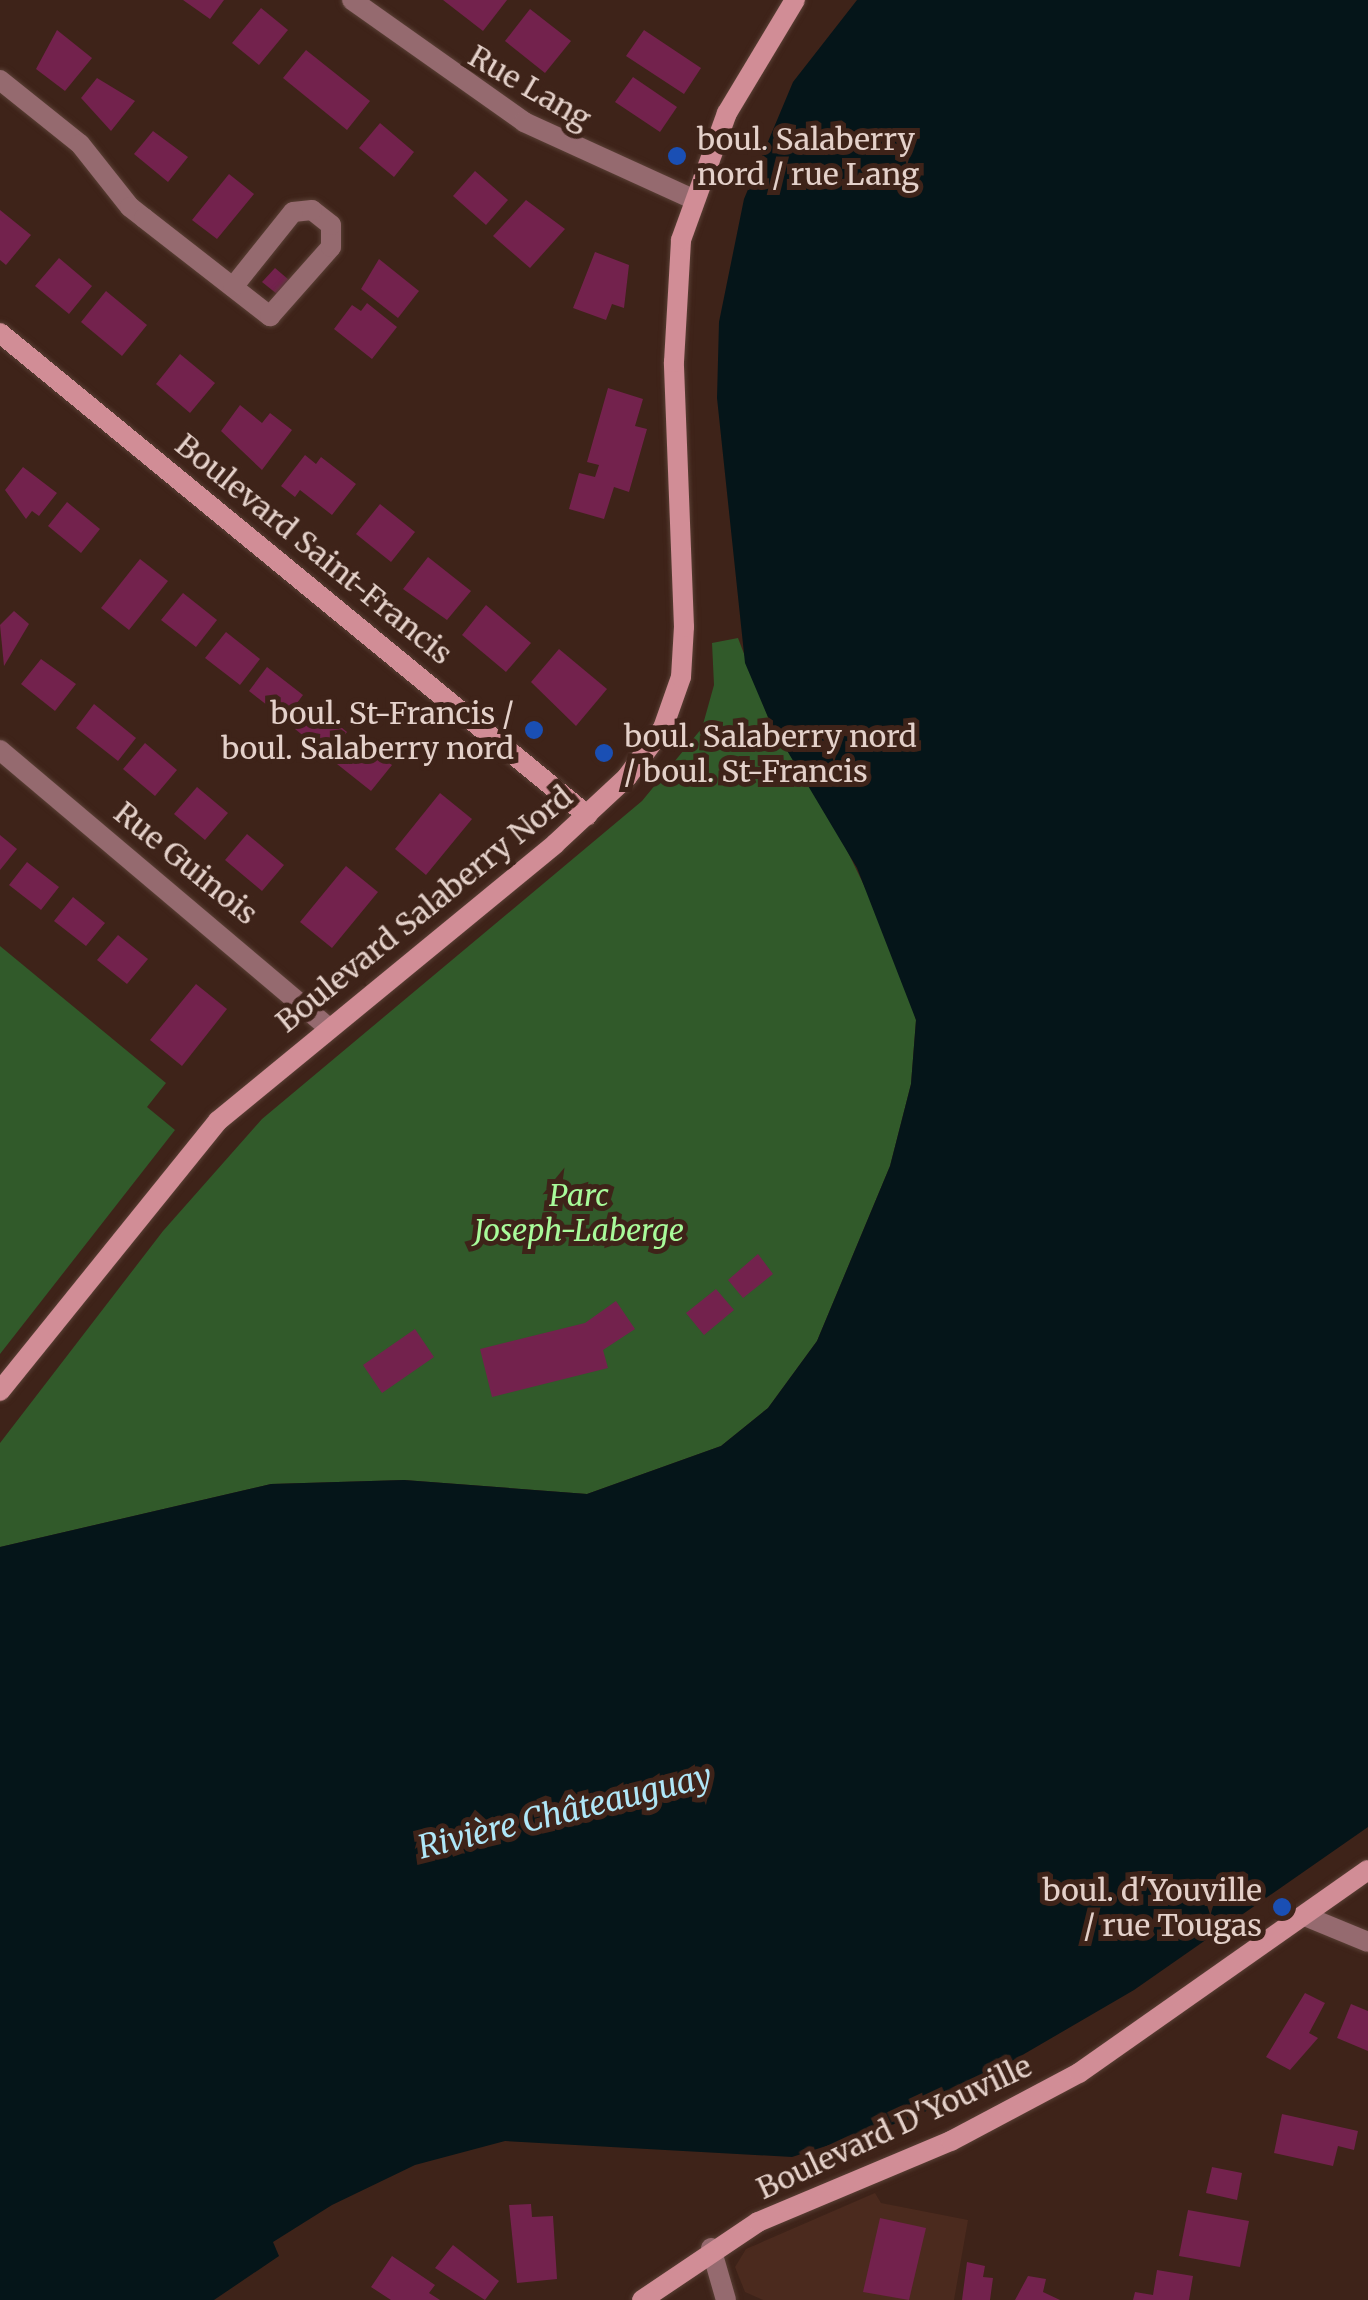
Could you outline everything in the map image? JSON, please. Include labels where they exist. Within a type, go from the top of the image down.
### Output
[{"type":"street","name":"Rue Lang","points":[[352,0],[524,122],[693,199]]},
{"type":"street","name":"Boulevard Salaberry Nord","points":[[0,1392],[198,1144],[328,1027],[588,815],[655,743],[682,677],[674,324],[693,199],[741,86],[795,0]]},
{"type":"street","points":[[0,80],[80,144],[130,206],[234,287],[277,317],[330,247],[331,224],[312,210],[293,212],[234,287]]},
{"type":"street","name":"Boulevard Saint-Francis","points":[[0,333],[588,815]]},
{"type":"street","name":"Rue Guinois","points":[[0,750],[328,1027]]},
{"type":"street","name":"Boulevard D'Youville","points":[[644,2299],[712,2248],[1010,2113],[1132,2040],[1368,1870]]},
{"type":"street","points":[[1305,1916],[1368,1942]]},
{"type":"street","points":[[712,2248],[726,2300]]},
{"type":"shaded area","points":[[875,2193],[881,2203],[968,2220],[954,2300],[763,2300],[745,2292],[735,2267],[746,2249]]},
{"type":"green space","name":"Parc Joseph-Laberge","points":[[738,638],[770,722],[840,836],[894,947],[916,1020],[911,1084],[890,1166],[817,1341],[768,1408],[721,1446],[587,1494],[404,1480],[271,1484],[0,1547],[0,1443],[163,1231],[262,1119],[642,801],[702,728],[714,685],[712,643]]},
{"type":"green space","points":[[0,946],[166,1083],[147,1107],[175,1130],[0,1354]]},
{"type":"water","name":"Rivière Châteauguay","points":[[857,0],[1368,0],[1368,1827],[1134,1990],[916,2117],[792,2157],[505,2141],[415,2165],[332,2205],[273,2242],[279,2256],[214,2300],[0,2300],[0,1547],[271,1484],[404,1480],[587,1494],[721,1446],[768,1408],[817,1341],[890,1166],[911,1084],[916,1020],[857,868],[770,722],[745,663],[717,398],[719,322],[744,199],[793,82]]},
{"type":"building","points":[[183,0],[224,0],[210,19]]},
{"type":"building","points":[[443,0],[507,0],[483,31]]},
{"type":"building","points":[[261,8],[288,30],[259,65],[232,43]]},
{"type":"building","points":[[530,9],[571,41],[545,73],[505,41]]},
{"type":"building","points":[[57,30],[92,58],[65,91],[36,69]]},
{"type":"building","points":[[644,30],[701,68],[684,94],[626,56]]},
{"type":"building","points":[[306,50],[370,101],[347,130],[283,78]]},
{"type":"building","points":[[633,77],[677,107],[660,132],[615,102]]},
{"type":"building","points":[[97,78],[135,101],[111,131],[81,98]]},
{"type":"building","points":[[380,123],[414,152],[394,177],[359,148]]},
{"type":"building","points":[[153,131],[188,157],[168,182],[134,154]]},
{"type":"building","points":[[475,171],[508,200],[486,225],[453,196]]},
{"type":"building","points":[[229,174],[254,194],[217,239],[192,220]]},
{"type":"building","points":[[526,200],[565,229],[530,268],[493,236]]},
{"type":"building","points":[[0,210],[31,235],[6,265],[0,260]]},
{"type":"building","points":[[595,252],[629,265],[624,308],[612,304],[606,320],[573,308]]},
{"type":"building","points":[[59,258],[92,286],[69,314],[35,286]]},
{"type":"building","points":[[379,259],[419,291],[398,318],[361,289]]},
{"type":"building","points":[[275,268],[289,280],[277,294],[262,282]]},
{"type":"building","points":[[106,291],[147,325],[122,356],[81,322]]},
{"type":"building","points":[[367,303],[397,327],[372,359],[334,329],[352,305],[361,311]]},
{"type":"building","points":[[180,354],[215,383],[190,413],[156,384]]},
{"type":"building","points":[[608,388],[643,399],[635,426],[647,429],[629,492],[614,487],[604,519],[569,509],[579,473],[595,477],[599,465],[587,462]]},
{"type":"building","points":[[240,405],[262,423],[270,413],[292,430],[262,470],[221,431]]},
{"type":"building","points":[[305,455],[316,464],[321,457],[356,484],[332,515],[300,490],[295,497],[281,486]]},
{"type":"building","points":[[23,467],[57,493],[39,516],[32,511],[26,519],[5,490]]},
{"type":"building","points":[[67,502],[100,529],[81,553],[48,526]]},
{"type":"building","points":[[380,504],[415,532],[391,562],[356,534]]},
{"type":"building","points":[[428,557],[471,591],[447,620],[403,589]]},
{"type":"building","points":[[140,559],[168,581],[129,630],[101,608]]},
{"type":"building","points":[[183,593],[217,620],[196,647],[161,620]]},
{"type":"building","points":[[486,605],[531,643],[506,672],[462,635]]},
{"type":"building","points":[[14,611],[29,624],[4,666],[0,625]]},
{"type":"building","points":[[226,632],[260,659],[240,685],[205,658]]},
{"type":"building","points":[[559,649],[607,689],[576,726],[531,682]]},
{"type":"building","points":[[41,659],[76,684],[55,711],[21,684]]},
{"type":"building","points":[[267,667],[303,695],[285,719],[249,691]]},
{"type":"building","points":[[94,704],[136,738],[118,761],[76,728]]},
{"type":"building","points":[[314,705],[347,732],[328,756],[295,729]]},
{"type":"building","points":[[357,738],[392,765],[371,791],[337,764]]},
{"type":"building","points":[[145,743],[177,770],[155,796],[123,769]]},
{"type":"building","points":[[197,787],[228,813],[205,840],[174,814]]},
{"type":"building","points":[[440,793],[472,819],[426,875],[395,849]]},
{"type":"building","points":[[247,834],[284,865],[262,891],[225,860]]},
{"type":"building","points":[[0,835],[17,849],[0,870]]},
{"type":"building","points":[[27,862],[59,887],[41,910],[9,885]]},
{"type":"building","points":[[346,866],[378,892],[332,948],[300,922]]},
{"type":"building","points":[[73,897],[105,923],[86,946],[54,921]]},
{"type":"building","points":[[118,935],[148,959],[127,984],[97,960]]},
{"type":"building","points":[[196,984],[227,1009],[182,1066],[150,1040]]},
{"type":"building","points":[[758,1254],[773,1274],[743,1298],[728,1280]]},
{"type":"building","points":[[716,1289],[734,1310],[704,1335],[686,1313]]},
{"type":"building","points":[[616,1301],[635,1329],[603,1350],[608,1368],[492,1397],[480,1349],[585,1323]]},
{"type":"building","points":[[415,1329],[434,1357],[382,1393],[363,1365]]},
{"type":"building","points":[[1305,1993],[1325,2003],[1309,2033],[1318,2038],[1290,2070],[1266,2057]]},
{"type":"building","points":[[1351,2004],[1368,2011],[1368,2051],[1337,2038]]},
{"type":"building","points":[[1282,2114],[1358,2131],[1354,2150],[1338,2146],[1333,2166],[1274,2153]]},
{"type":"building","points":[[1212,2167],[1242,2173],[1237,2200],[1206,2193]]},
{"type":"building","points":[[531,2204],[532,2217],[553,2216],[557,2279],[517,2283],[509,2205]]},
{"type":"building","points":[[1188,2210],[1249,2221],[1240,2267],[1179,2256]]},
{"type":"building","points":[[880,2218],[926,2228],[909,2300],[863,2292]]},
{"type":"building","points":[[453,2245],[499,2281],[485,2300],[435,2268]]},
{"type":"building","points":[[392,2256],[435,2285],[429,2293],[440,2300],[391,2300],[371,2287]]},
{"type":"building","points":[[967,2262],[985,2266],[983,2277],[993,2278],[990,2300],[962,2300]]},
{"type":"building","points":[[1157,2270],[1193,2276],[1189,2300],[1133,2300],[1135,2292],[1153,2295]]},
{"type":"building","points":[[1028,2276],[1046,2279],[1043,2292],[1060,2300],[1015,2300]]},
{"type":"place","name":"boul. Salaberry nord / rue Lang","points":[[677,156]]},
{"type":"place","name":"boul. St-Francis / boul. Salaberry nord","points":[[534,730]]},
{"type":"place","name":"boul. Salaberry nord / boul. St-Francis","points":[[604,753]]},
{"type":"place","name":"boul. d'Youville / rue Tougas","points":[[1282,1907]]}]
